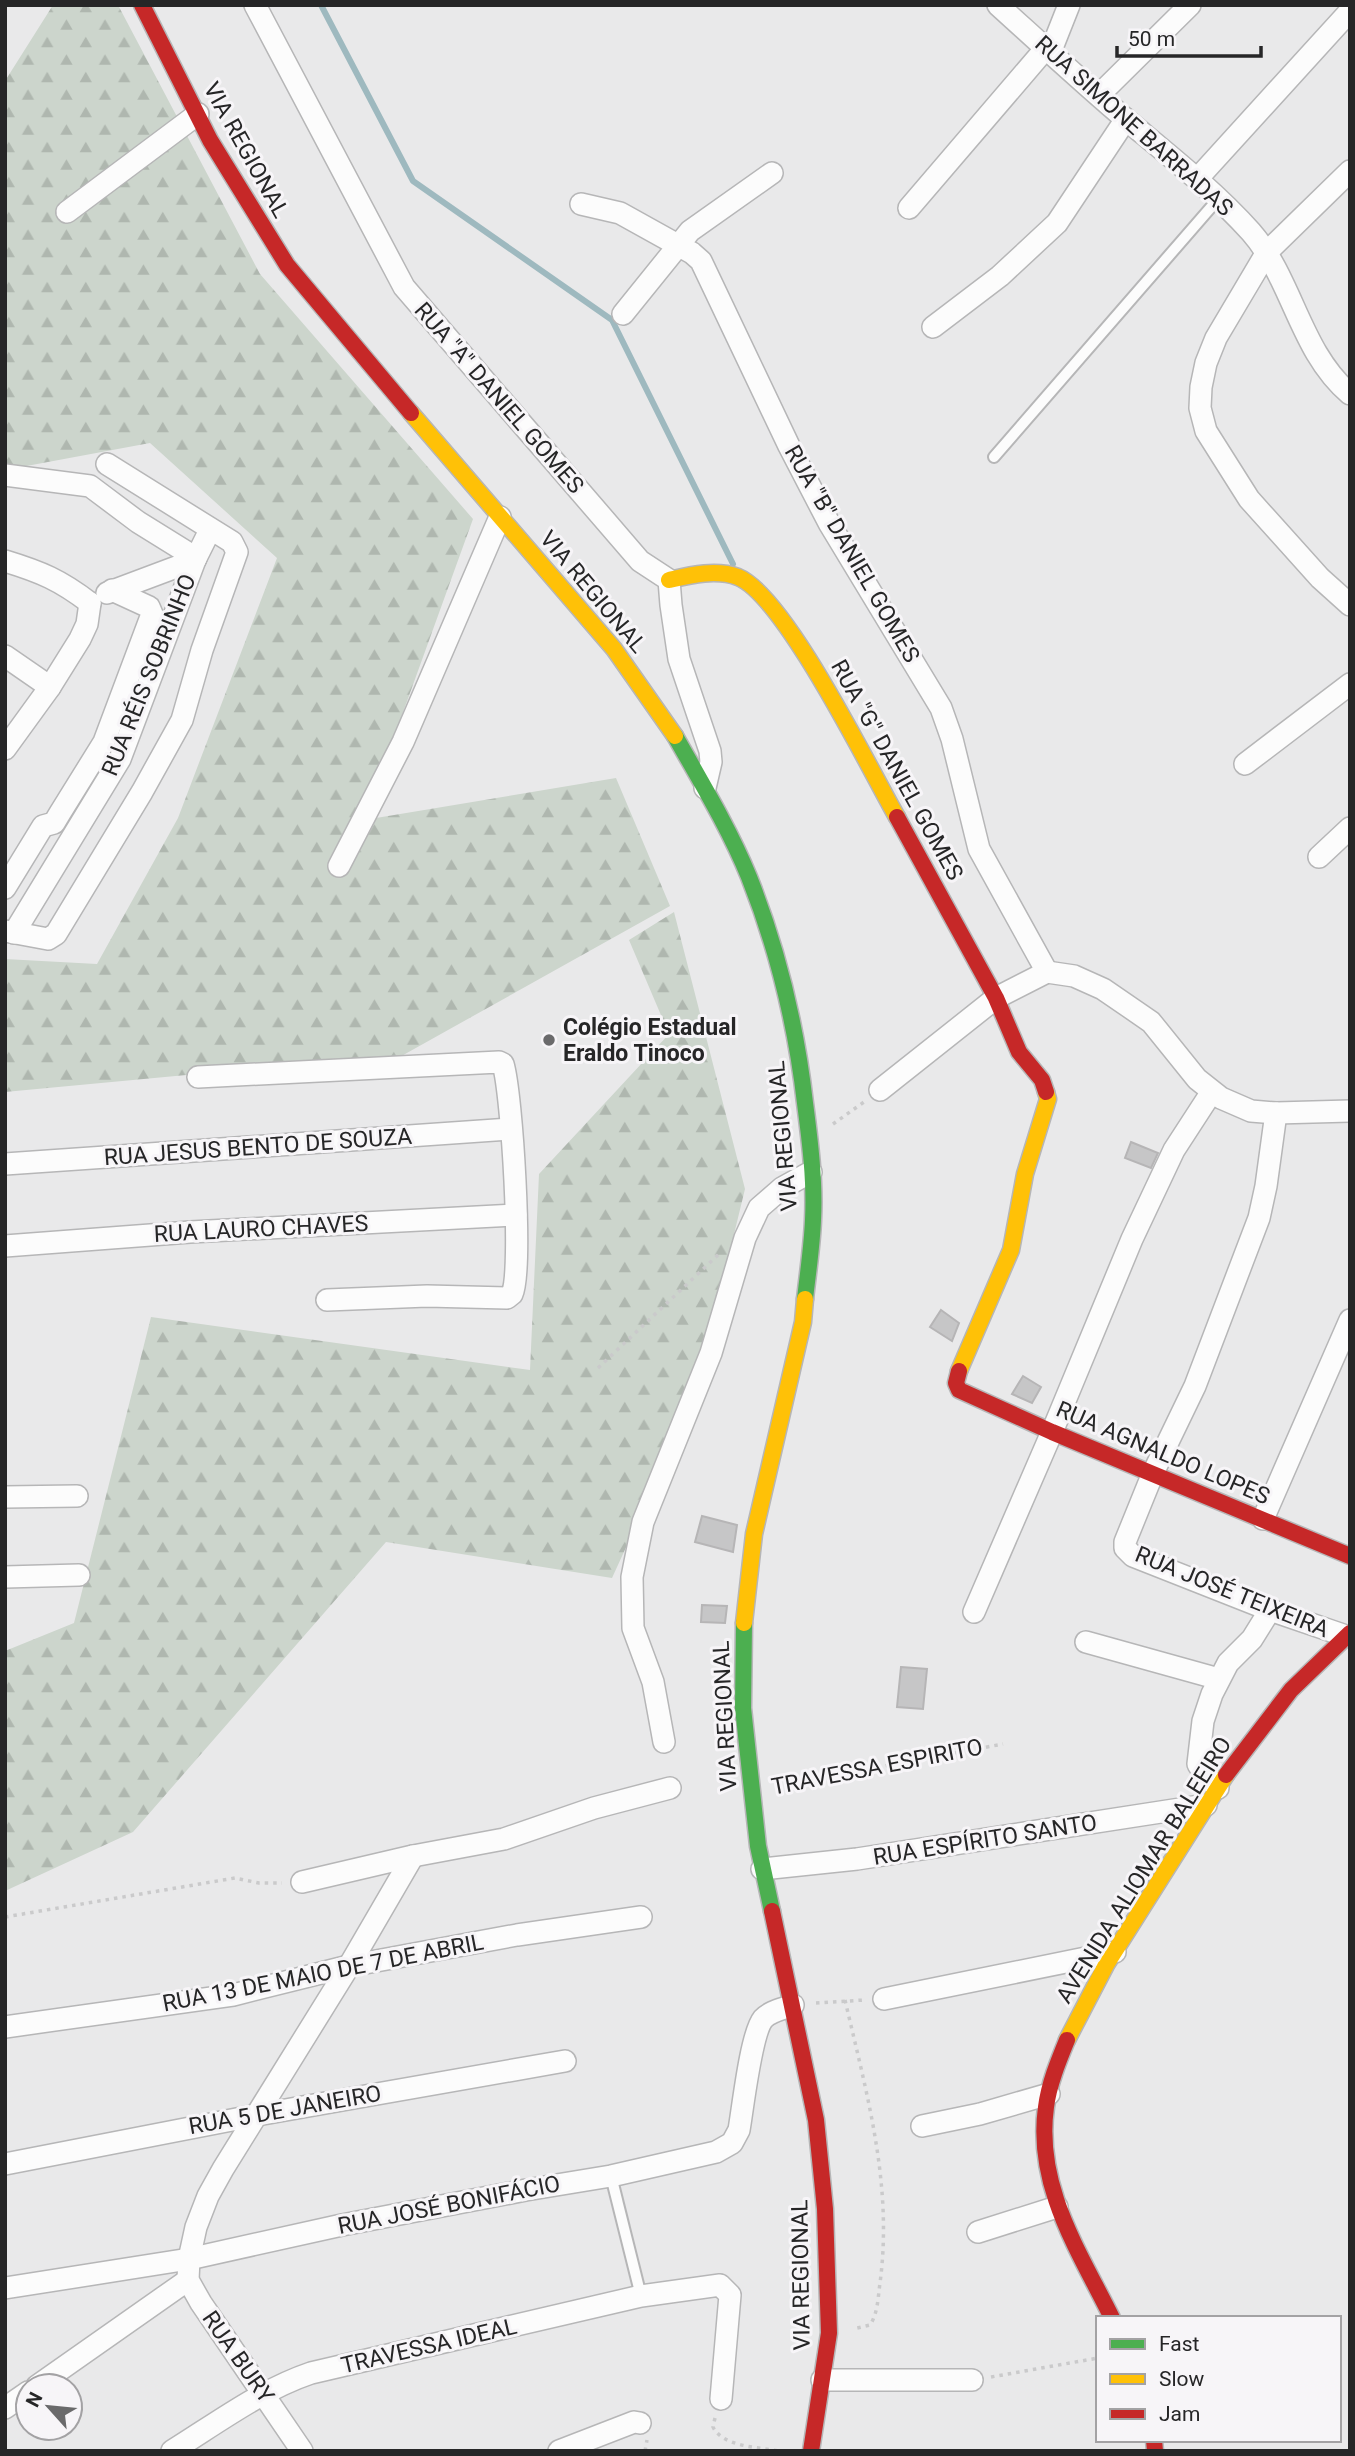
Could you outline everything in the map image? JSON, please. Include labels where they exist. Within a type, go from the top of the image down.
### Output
[{"type":"main road","name":"VIA REGIONAL","points":[[142,5],[234,182],[287,265],[614,649],[660,714],[705,788],[748,875],[769,931],[786,991],[799,1051],[810,1141],[813,1218],[803,1322],[754,1534],[743,1630],[743,1708],[762,1870],[816,2120],[825,2209],[829,2333],[811,2451]]},
{"type":"main road","name":"RUA \"G\" DANIEL GOMES","points":[[669,580],[711,573],[740,578],[768,603],[812,663],[996,998],[1019,1052],[1042,1080],[1048,1099],[1025,1174],[1011,1250],[957,1375],[959,1390]]},
{"type":"main road","name":"RUA AGNALDO LOPES","points":[[959,1390],[1052,1432],[1350,1556]]},
{"type":"main road","name":"AVENIDA ALIOMAR BALEEIRO","points":[[1111,2316],[1057,2207],[1046,2163],[1045,2133],[1049,2094],[1065,2045],[1115,1952],[1212,1797],[1281,1703],[1348,1635]]},
{"type":"street","name":"RUA \"A\" DANIEL GOMES","points":[[256,5],[404,287],[640,561],[669,580]]},
{"type":"street","name":"RUA SIMONE BARRADAS","points":[[998,5],[1219,198],[1267,252],[1315,351],[1329,372],[1350,394]]},
{"type":"street","points":[[909,208],[1048,51],[1069,5]]},
{"type":"street","points":[[1099,95],[1190,5]]},
{"type":"street","points":[[1198,178],[1350,11]]},
{"type":"street","points":[[67,212],[198,114]]},
{"type":"street","points":[[933,327],[1000,276],[1057,223],[1126,119]]},
{"type":"street","points":[[1350,171],[1267,252],[1216,338],[1200,387],[1200,408],[1206,431],[1249,499],[1320,578],[1350,605]]},
{"type":"street","points":[[623,314],[690,231],[772,173]]},
{"type":"street","name":"RUA \"B\" DANIEL GOMES","points":[[581,204],[620,214],[678,244],[701,261],[789,446],[830,523],[941,708],[952,739],[979,849],[1047,972]]},
{"type":"street","points":[[10,932],[48,939],[56,934],[142,793],[182,720],[202,650],[237,552],[232,542],[107,464]]},
{"type":"street","points":[[5,475],[90,486],[138,522],[196,559]]},
{"type":"street","points":[[339,866],[403,742],[500,517]]},
{"type":"street","name":"RUA RÉIS SOBRINHO","points":[[10,932],[120,759],[196,559],[210,530]]},
{"type":"street","points":[[90,603],[113,590],[196,559]]},
{"type":"street","points":[[5,561],[36,570],[64,583],[90,603]]},
{"type":"street","points":[[669,580],[679,659],[710,751],[711,762],[705,788]]},
{"type":"street","points":[[5,888],[43,826],[54,823],[61,813],[104,742],[152,614],[149,607],[113,590]]},
{"type":"street","points":[[5,749],[50,687],[87,624],[90,603]]},
{"type":"street","points":[[5,656],[50,687]]},
{"type":"street","points":[[1245,764],[1350,684]]},
{"type":"street","points":[[1319,857],[1350,828]]},
{"type":"street","points":[[880,1090],[996,998],[1047,972],[1074,976],[1103,989],[1151,1022],[1211,1093],[1251,1111],[1350,1111]]},
{"type":"street","points":[[198,1077],[499,1062],[505,1067],[516,1216],[516,1280],[512,1294],[507,1298],[427,1296],[327,1300]]},
{"type":"street","points":[[974,1612],[1132,1239],[1174,1150],[1211,1093]]},
{"type":"street","points":[[1153,1473],[1195,1386],[1259,1218],[1276,1113]]},
{"type":"street","name":"RUA JESUS BENTO DE SOUZA","points":[[5,1164],[510,1129]]},
{"type":"street","points":[[664,1742],[653,1682],[633,1628],[632,1577],[643,1522],[712,1353],[749,1229],[759,1208],[782,1188],[811,1172]]},
{"type":"street","name":"RUA LAURO CHAVES","points":[[5,1247],[190,1232],[516,1216]]},
{"type":"street","points":[[1263,1520],[1350,1320]]},
{"type":"street","name":"RUA JOSÉ TEIXEIRA","points":[[1153,1473],[1125,1542],[1125,1548],[1133,1556],[1270,1611],[1348,1635]]},
{"type":"street","points":[[5,1497],[77,1496]]},
{"type":"street","points":[[5,1577],[79,1575]]},
{"type":"street","points":[[1212,1797],[1205,1775],[1198,1764],[1203,1721],[1228,1663],[1252,1639],[1270,1611]]},
{"type":"street","points":[[1086,1642],[1219,1679]]},
{"type":"street","points":[[302,1882],[413,1856],[504,1839],[594,1808],[670,1788]]},
{"type":"street","name":"RUA ESPÍRITO SANTO","points":[[762,1870],[857,1859],[1212,1797]]},
{"type":"street","points":[[57,2372],[188,2280],[189,2259],[196,2227],[208,2196],[413,1856]]},
{"type":"street","name":"RUA 13 DE MAIO DE 7 DE ABRIL","points":[[5,2027],[233,1995],[349,1966],[517,1935],[641,1917]]},
{"type":"street","points":[[884,1999],[1115,1952]]},
{"type":"street","name":"RUA JOSÉ BONIFÁCIO","points":[[5,2288],[189,2259],[342,2225],[611,2176],[716,2152],[732,2143],[739,2130],[763,2019],[793,2005]]},
{"type":"street","name":"RUA 5 DE JANEIRO","points":[[5,2164],[257,2115],[565,2061]]},
{"type":"street","points":[[922,2126],[980,2114],[1049,2094]]},
{"type":"street","points":[[978,2232],[1057,2207]]},
{"type":"street","name":"RUA BURY","points":[[188,2280],[302,2451]]},
{"type":"street","name":"TRAVESSA IDEAL","points":[[172,2451],[287,2381],[311,2373],[641,2296],[703,2286],[720,2285],[730,2294],[721,2399]]},
{"type":"street","points":[[822,2380],[972,2380]]},
{"type":"street","points":[[559,2451],[634,2422],[640,2423]]},
{"type":"lane","points":[[995,457],[1219,198]]},
{"type":"lane","points":[[611,2176],[641,2296]]},
{"type":"path","points":[[810,1141],[880,1090]]},
{"type":"path","points":[[598,1368],[721,1252]]},
{"type":"path","name":"TRAVESSA ESPIRITO","points":[[751,1791],[1003,1744]]},
{"type":"path","points":[[5,1917],[235,1878],[258,1883],[302,1882]]},
{"type":"path","points":[[845,2000],[876,2131],[883,2212],[882,2263],[876,2313]]},
{"type":"path","points":[[972,2380],[1096,2358]]},
{"type":"path","points":[[721,2399],[712,2427],[715,2432],[730,2442],[778,2451]]},
{"type":"green space","points":[[53,5],[118,5],[260,274],[473,519],[364,820],[616,778],[670,906],[389,1063],[197,1074],[5,1092],[5,959],[97,964],[178,818],[277,558],[150,443],[5,470],[5,81]]},
{"type":"green space","points":[[674,912],[745,1189],[694,1399],[612,1578],[386,1542],[133,1832],[5,1891],[5,1651],[74,1623],[151,1317],[530,1370],[539,1174],[669,1034],[629,940]]},
{"type":"building","points":[[1131,1142],[1158,1153],[1151,1168],[1125,1158]]},
{"type":"building","points":[[941,1310],[959,1323],[952,1341],[930,1327]]},
{"type":"building","points":[[1023,1376],[1041,1387],[1032,1403],[1012,1394]]},
{"type":"building","points":[[702,1516],[737,1525],[733,1552],[695,1542]]},
{"type":"building","points":[[702,1605],[727,1606],[725,1623],[701,1622]]},
{"type":"building","points":[[901,1667],[927,1669],[923,1709],[897,1707]]},
{"type":"waterway","points":[[321,5],[413,181],[612,320],[733,564]]},
{"type":"traffic: fast","points":[[675,736],[714,805],[749,877],[769,932],[791,1016],[813,1176],[812,1230],[805,1299]]},
{"type":"traffic: fast","points":[[744,1623],[743,1708],[758,1846],[772,1911]]},
{"type":"traffic: slow","points":[[411,413],[614,649],[675,736]]},
{"type":"traffic: slow","points":[[669,580],[721,573],[738,577],[757,591],[802,648],[897,817]]},
{"type":"traffic: slow","points":[[959,1371],[1011,1250],[1025,1174],[1048,1099],[1046,1092]]},
{"type":"traffic: slow","points":[[744,1623],[754,1534],[803,1322],[805,1299]]},
{"type":"traffic: slow","points":[[1067,2040],[1106,1965],[1226,1775]]},
{"type":"traffic: jam","points":[[142,5],[210,140],[287,265],[411,413]]},
{"type":"traffic: jam","points":[[897,817],[996,998],[1019,1052],[1042,1080],[1046,1092]]},
{"type":"traffic: jam","points":[[959,1371],[956,1383],[959,1390],[1052,1432],[1350,1556]]},
{"type":"traffic: jam","points":[[1226,1775],[1291,1690],[1350,1633]]},
{"type":"traffic: jam","points":[[772,1911],[816,2120],[825,2209],[829,2333],[811,2451]]},
{"type":"traffic: jam","points":[[1067,2040],[1046,2107],[1044,2136],[1047,2164],[1063,2217],[1111,2316]]},
{"type":"traffic: jam","points":[[1154,2442],[1155,2451]]},
{"type":"place","name":"Colégio Estadual Eraldo Tinoco","points":[[549,1040]]}]
